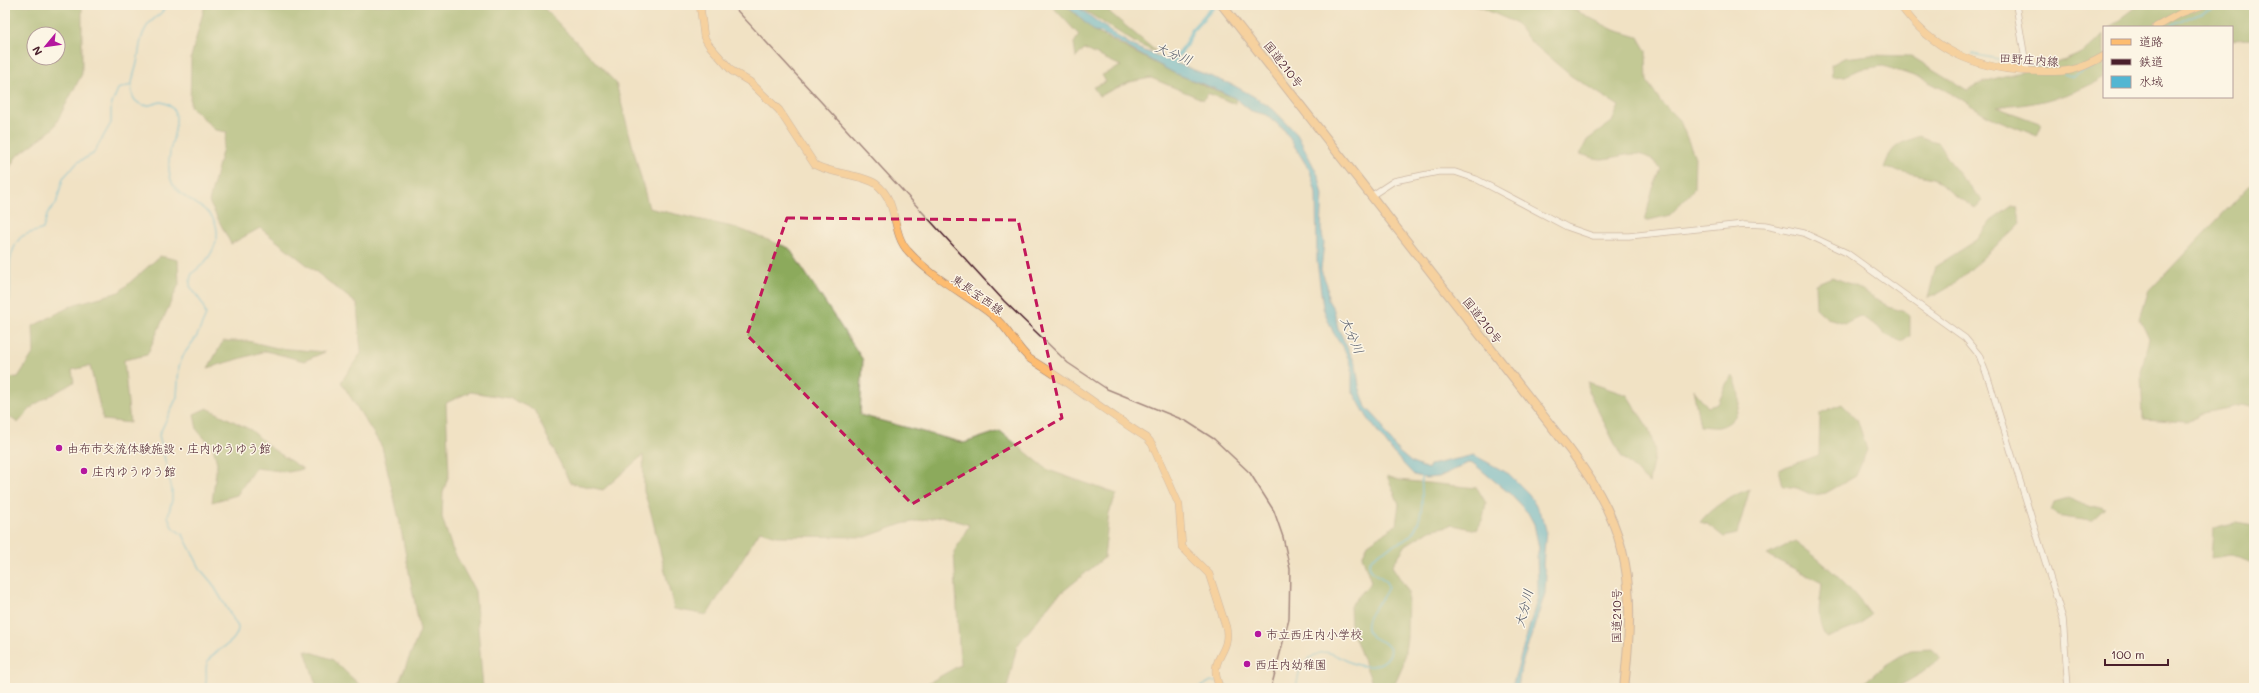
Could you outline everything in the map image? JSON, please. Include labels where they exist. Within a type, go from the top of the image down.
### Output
[{"type":"highway","name":"国道210号","points":[[1223,5],[1570,450],[1594,483],[1606,505],[1620,543],[1629,587],[1630,626],[1624,688]]},
{"type":"main road","name":"東長宝西線","points":[[700,5],[704,37],[708,45],[732,71],[757,87],[779,110],[815,165],[825,170],[876,184],[896,216],[901,241],[908,251],[937,279],[1004,325],[1019,348],[1030,359],[1067,381],[1105,411],[1147,438],[1152,444],[1179,506],[1182,548],[1208,574],[1226,626],[1228,635],[1225,649],[1216,661],[1214,668],[1220,688]]},
{"type":"main road","name":"田野庄内線","points":[[1900,5],[1913,23],[1928,37],[1956,54],[1990,67],[2027,71],[2069,72],[2086,66],[2103,57]]},
{"type":"main road","points":[[2158,26],[2181,13],[2203,5]]},
{"type":"street","points":[[2016,5],[2027,71]]},
{"type":"street","points":[[1371,196],[1387,185],[1399,180],[1438,172],[1455,172],[1472,177],[1567,227],[1593,236],[1629,236],[1730,225],[1766,225],[1813,236],[1832,244],[1858,260],[1964,338],[1980,358],[1991,386],[2063,619],[2068,688]]},
{"type":"highlighted area","points":[[787,218],[1018,220],[1062,418],[912,504],[747,335]]},
{"type":"green space","points":[[5,5],[82,5],[82,74],[53,129],[16,157],[5,176]]},
{"type":"green space","points":[[205,5],[541,5],[616,83],[649,208],[737,228],[789,248],[863,360],[860,415],[964,443],[1000,431],[1048,470],[1117,494],[1109,513],[1104,558],[1055,598],[1017,646],[1007,688],[888,688],[890,686],[923,686],[960,665],[954,552],[969,525],[942,516],[902,524],[866,537],[777,536],[760,531],[707,615],[674,609],[651,513],[644,492],[643,455],[603,490],[570,483],[534,410],[509,398],[470,392],[446,403],[449,474],[443,493],[442,517],[452,548],[475,591],[483,688],[385,688],[398,685],[420,631],[399,519],[382,447],[341,382],[361,353],[357,304],[260,228],[231,244],[209,202],[227,132],[215,130],[190,106],[191,57]]},
{"type":"green space","points":[[1051,5],[1065,5],[1094,31],[1174,73],[1235,98],[1236,104],[1207,93],[1204,100],[1151,78],[1130,82],[1099,96],[1093,87],[1106,82],[1102,75],[1121,66],[1084,49],[1076,58],[1074,43],[1079,35]]},
{"type":"green space","points":[[1076,5],[1101,5],[1158,53],[1137,44]]},
{"type":"green space","points":[[1475,5],[1565,5],[1614,30],[1638,37],[1646,51],[1647,81],[1661,102],[1680,121],[1695,157],[1694,189],[1670,215],[1645,221],[1652,191],[1661,169],[1647,157],[1633,154],[1602,159],[1580,154],[1587,140],[1612,122],[1619,106],[1571,76],[1530,41],[1516,23]]},
{"type":"green space","points":[[2139,5],[2254,5],[2254,39],[2233,40],[2233,26],[2111,26]]},
{"type":"green space","points":[[2103,35],[2103,78],[2080,90],[2052,99],[2024,105],[1996,107],[2042,124],[2037,136],[1988,116],[1956,96],[1923,79],[1883,66],[1861,69],[1845,76],[1832,77],[1831,65],[1844,58],[1870,55],[1911,56],[1967,90],[2001,77],[2039,68],[2076,56],[2091,46]]},
{"type":"green space","points":[[1918,136],[1937,142],[1960,176],[1983,201],[1975,208],[1954,195],[1933,178],[1884,168],[1887,160],[1896,147]]},
{"type":"green space","points":[[2254,181],[2254,408],[2243,405],[2204,413],[2187,422],[2143,419],[2141,373],[2149,338],[2140,319],[2148,292]]},
{"type":"green space","points":[[2012,206],[2017,207],[2021,223],[1954,284],[1938,294],[1928,298],[1936,266],[1977,240],[1991,221]]},
{"type":"green space","points":[[160,256],[178,260],[179,284],[147,355],[124,360],[130,423],[103,420],[90,366],[72,370],[74,382],[34,405],[18,423],[5,414],[5,378],[18,377],[34,352],[33,326],[75,304],[119,292]]},
{"type":"green space","points":[[1832,277],[1856,286],[1889,307],[1905,312],[1910,316],[1910,336],[1902,342],[1884,334],[1877,326],[1860,316],[1845,323],[1827,318],[1816,308],[1815,284]]},
{"type":"green space","points":[[223,341],[248,341],[277,348],[325,352],[304,361],[266,351],[208,368]]},
{"type":"green space","points":[[1733,376],[1739,398],[1737,413],[1727,424],[1719,427],[1700,426],[1693,389],[1708,407],[1718,404],[1726,385]]},
{"type":"green space","points":[[1588,382],[1627,395],[1649,429],[1655,451],[1649,483],[1621,456],[1588,391]]},
{"type":"green space","points":[[1842,404],[1858,421],[1867,450],[1856,476],[1826,493],[1812,495],[1797,488],[1783,486],[1779,469],[1819,455],[1820,413]]},
{"type":"green space","points":[[207,408],[251,430],[271,448],[303,469],[289,472],[255,468],[237,495],[212,502],[217,463],[213,448],[197,430],[194,414]]},
{"type":"green space","points":[[1387,476],[1399,480],[1477,488],[1486,503],[1483,518],[1477,530],[1453,525],[1430,530],[1406,545],[1392,566],[1408,591],[1407,638],[1403,666],[1393,688],[1374,688],[1351,628],[1350,606],[1371,582],[1362,556],[1368,544],[1396,525],[1399,504]]},
{"type":"green space","points":[[1750,489],[1737,534],[1724,537],[1707,524],[1700,522],[1710,511],[1722,502]]},
{"type":"green space","points":[[2068,498],[2089,507],[2101,506],[2105,508],[2091,521],[2062,517],[2051,510],[2054,502]]},
{"type":"green space","points":[[2236,523],[2254,526],[2254,564],[2232,555],[2211,558],[2213,529]]},
{"type":"green space","points":[[1795,541],[1836,575],[1863,604],[1871,615],[1861,625],[1826,638],[1819,618],[1822,583],[1767,555]]},
{"type":"green space","points":[[1931,649],[1941,658],[1922,673],[1896,688],[1863,688],[1862,684],[1884,666],[1910,650]]},
{"type":"green space","points":[[305,650],[332,659],[363,688],[317,688]]},
{"type":"water","points":[[1066,5],[1075,5],[1117,36],[1137,48],[1233,85],[1253,96],[1273,109],[1297,134],[1319,177],[1323,195],[1321,229],[1324,243],[1321,270],[1327,285],[1328,300],[1334,310],[1338,328],[1356,365],[1359,386],[1366,407],[1382,424],[1385,433],[1399,452],[1412,463],[1428,469],[1430,465],[1474,455],[1509,474],[1529,494],[1543,518],[1546,530],[1543,565],[1546,575],[1545,594],[1521,667],[1518,688],[1512,688],[1538,596],[1537,556],[1539,548],[1534,524],[1528,513],[1509,493],[1474,464],[1468,463],[1439,477],[1425,478],[1414,475],[1394,454],[1367,417],[1352,390],[1352,368],[1346,353],[1333,332],[1323,308],[1317,261],[1316,193],[1310,171],[1285,131],[1267,115],[1251,111],[1235,98],[1174,73],[1100,32],[1094,31]]},
{"type":"waterway","points":[[165,5],[163,11],[148,25],[143,33],[132,81],[133,97],[142,105],[161,102],[169,105],[174,110],[176,124],[169,158],[170,176],[173,185],[179,192],[210,214],[215,221],[217,231],[215,244],[211,253],[206,261],[192,274],[191,277],[190,286],[202,303],[206,315],[197,336],[184,354],[179,366],[177,397],[159,435],[172,490],[172,500],[168,516],[172,527],[183,535],[201,570],[212,583],[238,627],[235,637],[210,658],[206,669],[206,684],[204,688]]},
{"type":"waterway","name":"大分川","points":[[1171,64],[1184,48],[1193,29],[1215,5]]},
{"type":"waterway","points":[[2171,26],[2192,16],[2226,5]]},
{"type":"waterway","points":[[2239,5],[2254,7]]},
{"type":"waterway","points":[[1972,54],[2024,64]]},
{"type":"waterway","points":[[2064,74],[2073,77],[2103,62]]},
{"type":"waterway","points":[[2028,65],[2045,68]]},
{"type":"waterway","points":[[5,312],[9,304],[10,267],[14,247],[22,236],[43,229],[48,212],[56,204],[63,178],[78,162],[93,154],[111,123],[111,106],[118,89],[131,85]]},
{"type":"waterway","points":[[1296,688],[1300,668],[1314,655],[1326,652],[1352,663],[1367,666],[1381,663],[1389,656],[1391,651],[1388,647],[1372,637],[1367,629],[1369,616],[1383,597],[1388,586],[1383,579],[1371,570],[1369,563],[1380,552],[1410,536],[1415,529],[1421,511],[1421,475]]},
{"type":"waterway","points":[[1199,688],[1211,681],[1215,682]]},
{"type":"waterway","points":[[1221,683],[1232,688]]},
{"type":"railway","points":[[732,5],[1004,301],[1068,363],[1107,389],[1186,421],[1214,439],[1250,473],[1274,511],[1283,537],[1290,569],[1289,619],[1271,688]]},
{"type":"place","name":"由布市交流体験施設・庄内ゆうゆう館","points":[[59,448]]},
{"type":"place","name":"庄内ゆうゆう館","points":[[84,471]]},
{"type":"place","name":"市立西庄内小学校","points":[[1258,634]]},
{"type":"place","name":"西庄内幼稚園","points":[[1247,664]]}]
